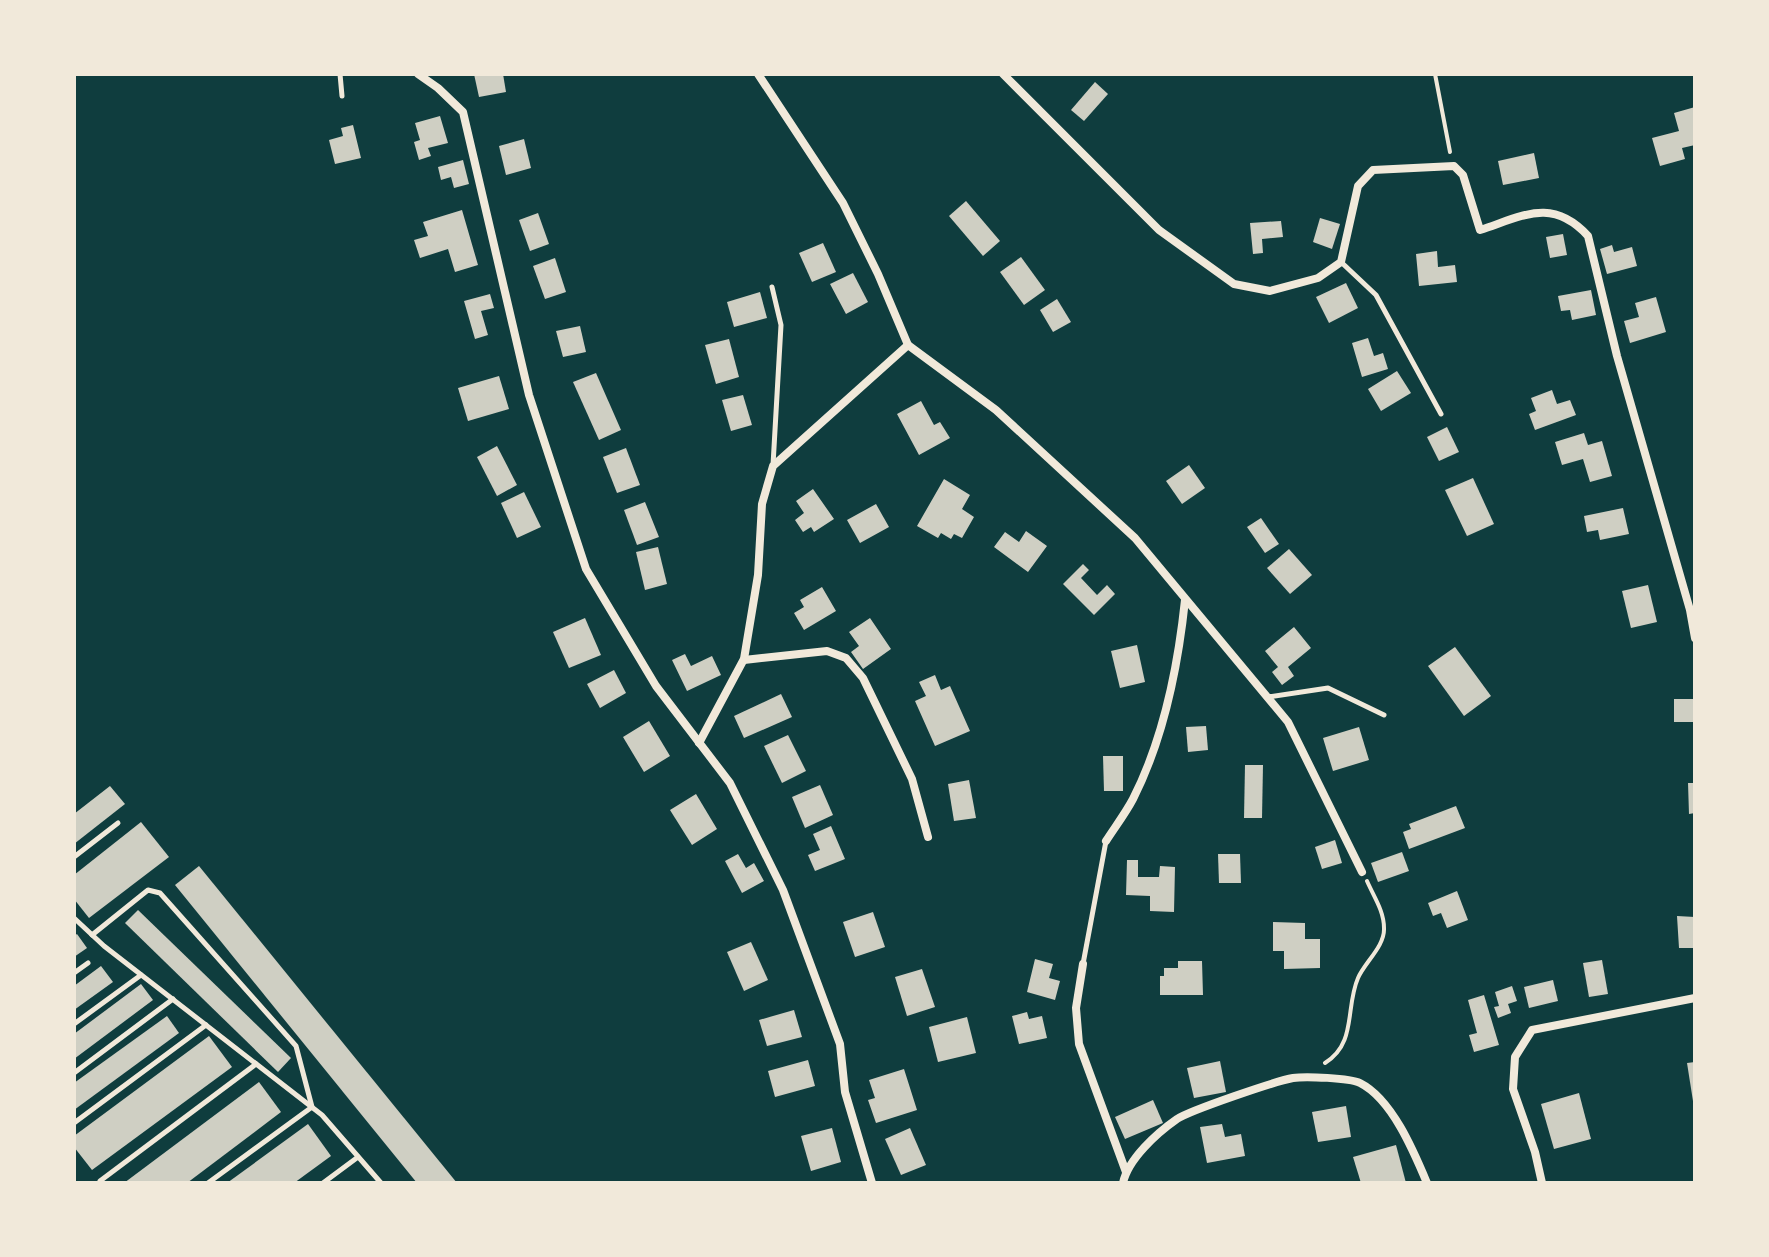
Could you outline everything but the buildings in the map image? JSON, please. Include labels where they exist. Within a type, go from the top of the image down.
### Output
[{"type":"street","points":[[418,74],[463,112],[529,395],[586,569],[656,686],[730,783],[783,890],[840,1044],[845,1092],[872,1183]]},
{"type":"street","points":[[758,74],[843,203],[908,345],[996,410],[1135,538],[1288,722],[1362,872]]},
{"type":"street","points":[[1003,74],[1159,230],[1234,284],[1270,291],[1318,278],[1341,262],[1358,186],[1373,170],[1454,166],[1463,175],[1480,230],[1538,211],[1559,214],[1576,223],[1588,236],[1617,356],[1690,610],[1695,638]]},
{"type":"street","points":[[699,743],[744,660],[758,575],[762,504],[773,466],[908,345]]},
{"type":"street","points":[[1106,841],[1133,798],[1160,730],[1180,647],[1185,600]]},
{"type":"street","points":[[744,660],[827,651],[846,658],[863,678],[912,779],[928,837]]},
{"type":"street","points":[[1083,964],[1076,1008],[1079,1044],[1126,1172]]},
{"type":"street","points":[[1542,1183],[1535,1152],[1513,1089],[1515,1057],[1532,1030],[1695,998]]},
{"type":"street","points":[[1123,1183],[1126,1172],[1148,1145],[1179,1117],[1294,1078],[1357,1081],[1372,1090],[1407,1134],[1427,1183]]},
{"type":"lane","points":[[340,74],[342,96]]},
{"type":"lane","points":[[1341,262],[1376,295],[1441,414]]},
{"type":"lane","points":[[772,287],[781,325],[773,466]]},
{"type":"lane","points":[[1267,697],[1328,688],[1384,715]]},
{"type":"lane","points":[[74,857],[118,823]]},
{"type":"lane","points":[[1083,964],[1106,841]]},
{"type":"lane","points":[[92,935],[148,890],[160,893],[296,1046],[312,1107]]},
{"type":"lane","points":[[74,918],[141,975],[322,1115],[381,1183]]},
{"type":"lane","points":[[74,973],[88,963]]},
{"type":"lane","points":[[74,1024],[141,975]]},
{"type":"lane","points":[[74,1073],[173,999]]},
{"type":"lane","points":[[74,1123],[206,1025]]},
{"type":"lane","points":[[100,1181],[256,1064]]},
{"type":"lane","points":[[208,1183],[312,1107]]},
{"type":"lane","points":[[323,1183],[358,1157]]},
{"type":"path","points":[[1435,74],[1454,166]]},
{"type":"path","points":[[1315,1079],[1319,1067],[1334,1057],[1347,1040],[1357,979],[1385,933],[1382,912],[1362,872]]}]
